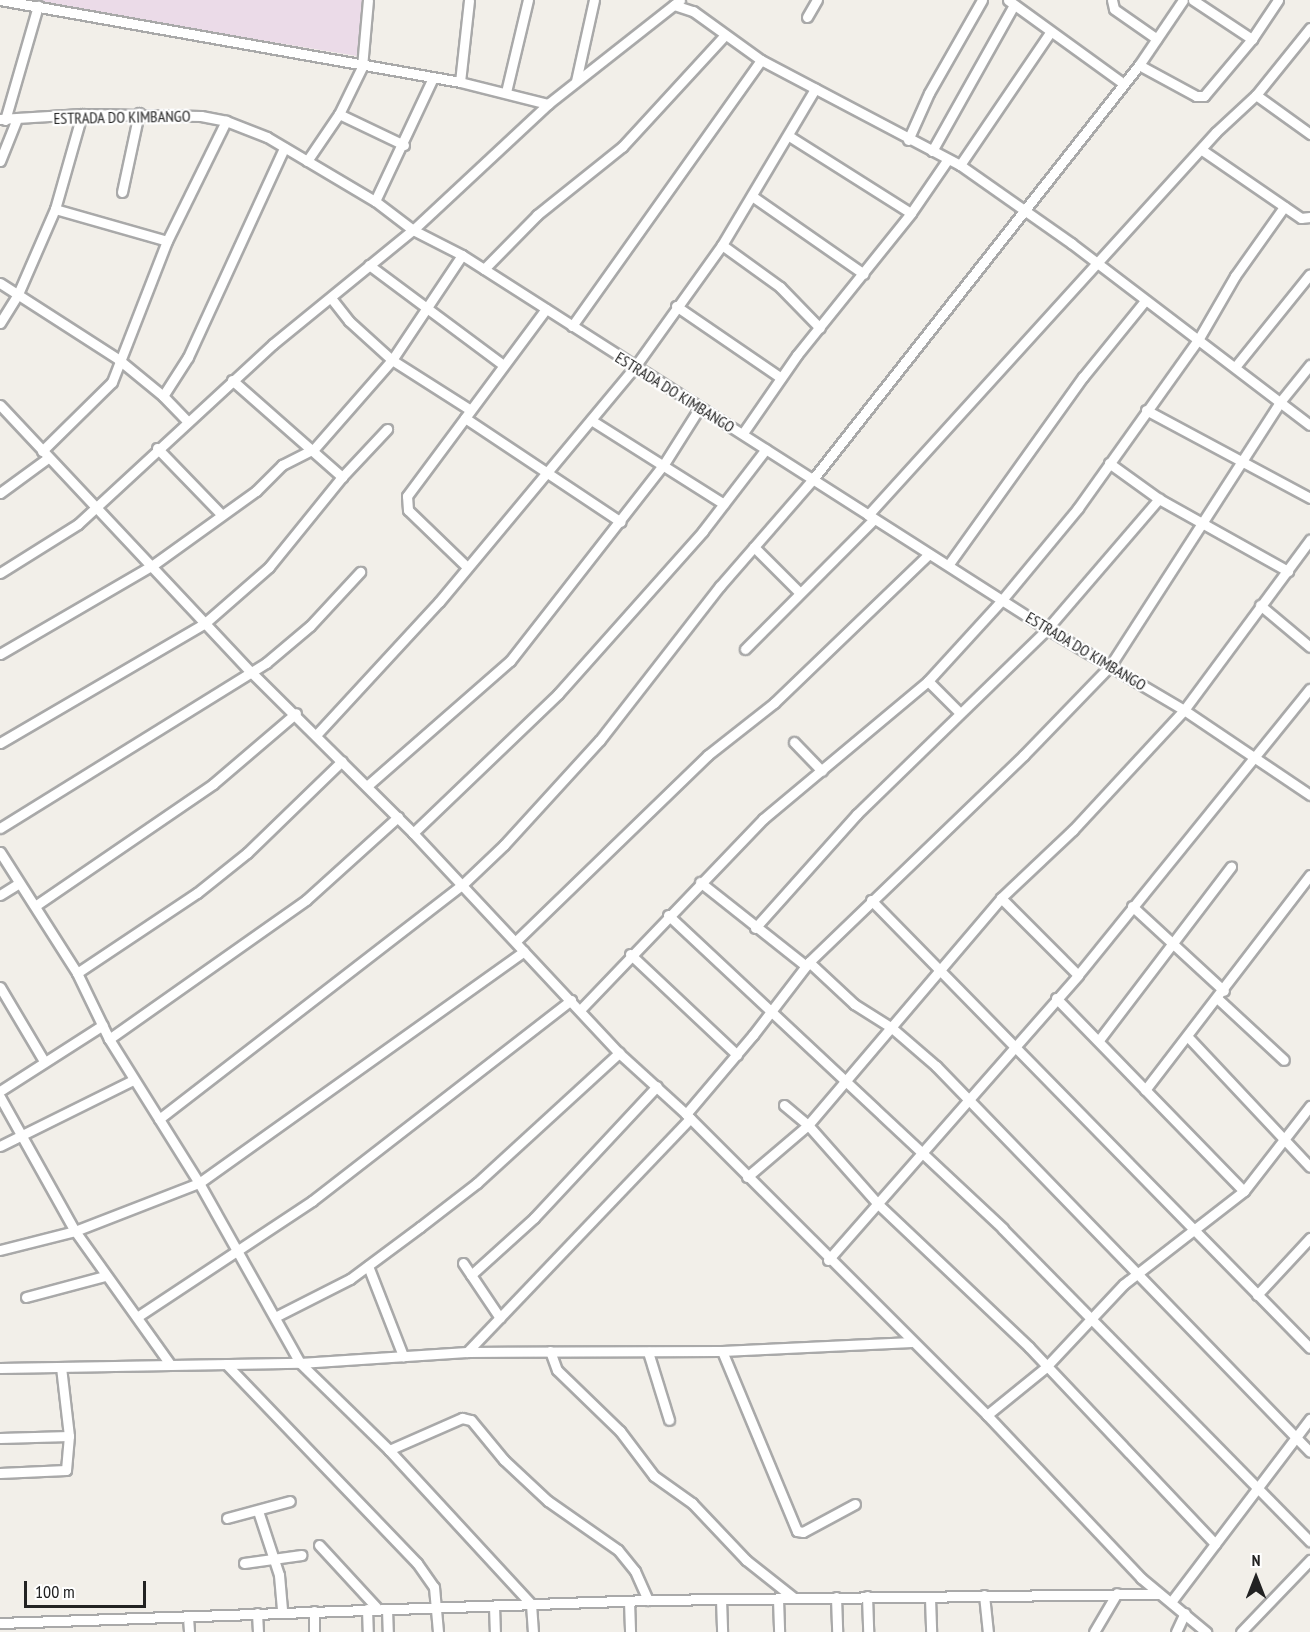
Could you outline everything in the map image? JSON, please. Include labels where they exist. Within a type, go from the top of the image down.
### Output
[{"type":"street","points":[[0,0],[362,67],[459,82],[548,104]]},
{"type":"street","points":[[308,161],[339,114],[362,67],[368,0]]},
{"type":"street","points":[[459,82],[469,0]]},
{"type":"street","points":[[506,92],[528,0]]},
{"type":"street","points":[[576,81],[594,0]]},
{"type":"street","points":[[692,0],[693,10]]},
{"type":"street","points":[[807,17],[817,0]]},
{"type":"street","points":[[908,140],[929,93],[982,0]]},
{"type":"street","points":[[1112,0],[1114,9],[1156,39]]},
{"type":"street","points":[[159,1119],[462,885],[504,845],[600,740],[754,547],[813,479],[1140,65],[1183,0]]},
{"type":"street","points":[[1192,0],[1252,39]]},
{"type":"street","points":[[1140,65],[1196,96],[1204,96],[1252,39],[1278,0]]},
{"type":"street","points":[[0,573],[97,507],[156,448],[232,380],[413,230],[548,104],[677,3],[693,10],[724,36],[761,60],[908,140],[960,165],[1098,264],[1144,302],[1310,425]]},
{"type":"street","points":[[933,151],[1011,3],[1050,34],[1124,84]]},
{"type":"street","points":[[2,120],[38,6]]},
{"type":"street","points":[[744,649],[871,517],[1202,150],[1256,95],[1310,28]]},
{"type":"street","points":[[960,165],[1050,34]]},
{"type":"street","points":[[484,269],[537,215],[621,147],[724,36]]},
{"type":"street","points":[[572,326],[761,60]]},
{"type":"street","points":[[375,201],[404,145],[433,78]]},
{"type":"street","points":[[317,734],[467,567],[634,368],[676,306],[722,245],[815,89]]},
{"type":"street","points":[[1256,95],[1309,130]]},
{"type":"street","points":[[0,323],[18,294],[55,209],[82,114]]},
{"type":"street","name":"ESTRADA DO KIMBANGO","points":[[2,120],[16,121],[82,114],[139,114],[226,121],[284,148],[375,201],[413,230],[462,255],[634,368],[743,433],[1047,629],[1184,710],[1310,795]]},
{"type":"street","points":[[122,192],[139,114]]},
{"type":"street","points":[[339,114],[404,145]]},
{"type":"street","points":[[0,161],[16,121]]},
{"type":"street","points":[[0,493],[45,455],[112,382],[118,359],[167,241],[226,121]]},
{"type":"street","points":[[789,136],[911,213]]},
{"type":"street","points":[[163,396],[193,347],[284,148]]},
{"type":"street","points":[[1202,150],[1284,207],[1305,220],[1310,217]]},
{"type":"street","points":[[743,433],[781,378],[911,213],[948,159]]},
{"type":"street","points":[[752,196],[864,274]]},
{"type":"street","points":[[580,1010],[630,954],[763,819],[928,681],[1002,600],[1078,508],[1198,340],[1235,276],[1284,207]]},
{"type":"street","points":[[55,209],[167,241]]},
{"type":"street","points":[[722,245],[780,287],[820,327]]},
{"type":"street","points":[[0,654],[153,565],[256,491],[282,465],[314,449],[392,360],[462,255]]},
{"type":"street","points":[[369,265],[502,364]]},
{"type":"street","points":[[1234,367],[1310,274]]},
{"type":"street","points":[[0,283],[118,359],[163,396],[187,421]]},
{"type":"street","points":[[331,298],[349,321],[392,360],[621,522]]},
{"type":"street","points":[[949,564],[1083,377],[1144,302]]},
{"type":"street","points":[[676,306],[781,378]]},
{"type":"street","points":[[467,567],[406,503],[407,496],[502,364],[546,309]]},
{"type":"street","points":[[467,1352],[688,1117],[807,964],[1024,755],[1110,666],[1280,402],[1310,365]]},
{"type":"street","points":[[232,380],[314,449],[342,477]]},
{"type":"street","points":[[0,406],[153,565],[250,671],[296,713],[398,817],[572,1000],[619,1053],[657,1086],[828,1260],[987,1415],[1159,1594],[1206,1632]]},
{"type":"street","points":[[367,786],[510,661],[621,522],[664,464],[699,407]]},
{"type":"street","points":[[1146,410],[1310,498]]},
{"type":"street","points":[[591,420],[724,504]]},
{"type":"street","points":[[0,743],[205,623],[269,567],[342,477],[387,429]]},
{"type":"street","points":[[156,448],[222,515]]},
{"type":"street","points":[[413,833],[524,731],[724,504],[766,449]]},
{"type":"street","points":[[1109,463],[1159,499],[1288,571]]},
{"type":"street","points":[[755,928],[857,814],[959,712],[1047,629],[1159,499]]},
{"type":"street","points":[[747,1177],[808,1125],[1001,898],[1073,830],[1184,710],[1310,540]]},
{"type":"street","points":[[754,547],[799,592]]},
{"type":"street","points":[[516,941],[708,755],[774,703],[929,554]]},
{"type":"street","points":[[0,828],[289,646],[360,572]]},
{"type":"street","points":[[1260,605],[1310,647]]},
{"type":"street","points":[[928,681],[959,712]]},
{"type":"street","points":[[828,1260],[967,1097],[1078,975],[1310,689]]},
{"type":"street","points":[[35,906],[213,784],[296,713]]},
{"type":"street","points":[[794,742],[822,771]]},
{"type":"street","points":[[77,973],[197,893],[247,853],[342,761]]},
{"type":"street","points":[[109,1039],[306,900],[398,817]]},
{"type":"street","points":[[0,852],[77,973],[109,1039],[199,1183],[300,1364],[389,1450],[531,1604],[533,1632]]},
{"type":"street","points":[[1099,1040],[1232,867]]},
{"type":"street","points":[[1145,1090],[1188,1037],[1310,875]]},
{"type":"street","points":[[700,882],[755,928],[807,964],[854,1004],[892,1028],[967,1097],[1310,1452]]},
{"type":"street","points":[[0,895],[19,883]]},
{"type":"street","points":[[1001,898],[1078,975]]},
{"type":"street","points":[[871,900],[938,972],[1310,1348]]},
{"type":"street","points":[[1132,906],[1173,943],[1284,1060]]},
{"type":"street","points":[[668,915],[770,1012],[848,1080],[1003,1229],[1088,1319],[1138,1364],[1310,1541]]},
{"type":"street","points":[[0,1250],[75,1231],[199,1183],[524,951]]},
{"type":"street","points":[[630,954],[737,1055]]},
{"type":"street","points":[[0,987],[44,1061]]},
{"type":"street","points":[[1056,998],[1244,1191]]},
{"type":"street","points":[[137,1317],[237,1253],[312,1201],[572,1000]]},
{"type":"street","points":[[0,1091],[103,1025]]},
{"type":"street","points":[[1188,1037],[1310,1167]]},
{"type":"street","points":[[275,1317],[368,1266],[477,1183],[619,1053]]},
{"type":"street","points":[[0,1146],[133,1080]]},
{"type":"street","points":[[471,1275],[534,1218],[657,1086]]},
{"type":"street","points":[[0,1097],[75,1231],[170,1365]]},
{"type":"street","points":[[784,1105],[808,1125],[878,1204],[965,1284],[1215,1544]]},
{"type":"street","points":[[987,1415],[1045,1368],[1088,1319],[1138,1272],[1244,1191],[1310,1107]]},
{"type":"street","points":[[1257,1295],[1310,1238]]},
{"type":"street","points":[[463,1263],[500,1318]]},
{"type":"street","points":[[368,1266],[403,1356]]},
{"type":"street","points":[[26,1297],[105,1276]]},
{"type":"street","points":[[0,1368],[300,1364],[467,1352],[722,1351],[912,1342]]},
{"type":"street","points":[[550,1351],[557,1370],[620,1431],[654,1476],[692,1503],[746,1560],[794,1598]]},
{"type":"street","points":[[722,1351],[796,1531],[803,1532],[855,1504]]},
{"type":"street","points":[[648,1352],[669,1419]]},
{"type":"street","points":[[226,1364],[417,1563],[434,1587],[438,1632]]},
{"type":"street","points":[[0,1473],[64,1472],[69,1436],[61,1367]]},
{"type":"street","points":[[389,1450],[462,1418],[471,1419],[504,1460],[548,1502],[618,1550],[635,1570],[648,1600]]},
{"type":"street","points":[[1171,1602],[1310,1419]]},
{"type":"street","points":[[0,1438],[69,1436]]},
{"type":"street","points":[[226,1518],[290,1501]]},
{"type":"street","points":[[258,1511],[273,1559],[282,1612]]},
{"type":"street","points":[[319,1545],[383,1609],[388,1632]]},
{"type":"street","points":[[244,1563],[301,1555]]},
{"type":"street","points":[[1241,1632],[1310,1560]]},
{"type":"street","points":[[1094,1632],[1117,1593]]},
{"type":"street","points":[[0,1623],[188,1617],[257,1612],[648,1600],[867,1596],[930,1599],[984,1595],[1159,1594]]},
{"type":"street","points":[[984,1595],[988,1632]]},
{"type":"street","points":[[867,1596],[868,1632]]},
{"type":"street","points":[[836,1597],[837,1632]]},
{"type":"street","points":[[721,1599],[722,1632]]},
{"type":"street","points":[[778,1599],[779,1632]]},
{"type":"street","points":[[930,1599],[931,1632]]},
{"type":"street","points":[[629,1601],[630,1632]]},
{"type":"street","points":[[494,1606],[495,1632]]},
{"type":"street","points":[[367,1610],[368,1632]]},
{"type":"street","points":[[314,1611],[314,1632]]},
{"type":"street","points":[[257,1612],[258,1632]]},
{"type":"street","points":[[1176,1632],[1185,1613]]},
{"type":"street","points":[[188,1617],[189,1632]]},
{"type":"street","points":[[107,1620],[108,1632]]},
{"type":"shaded area","points":[[17,0],[364,0],[357,56]]}]
